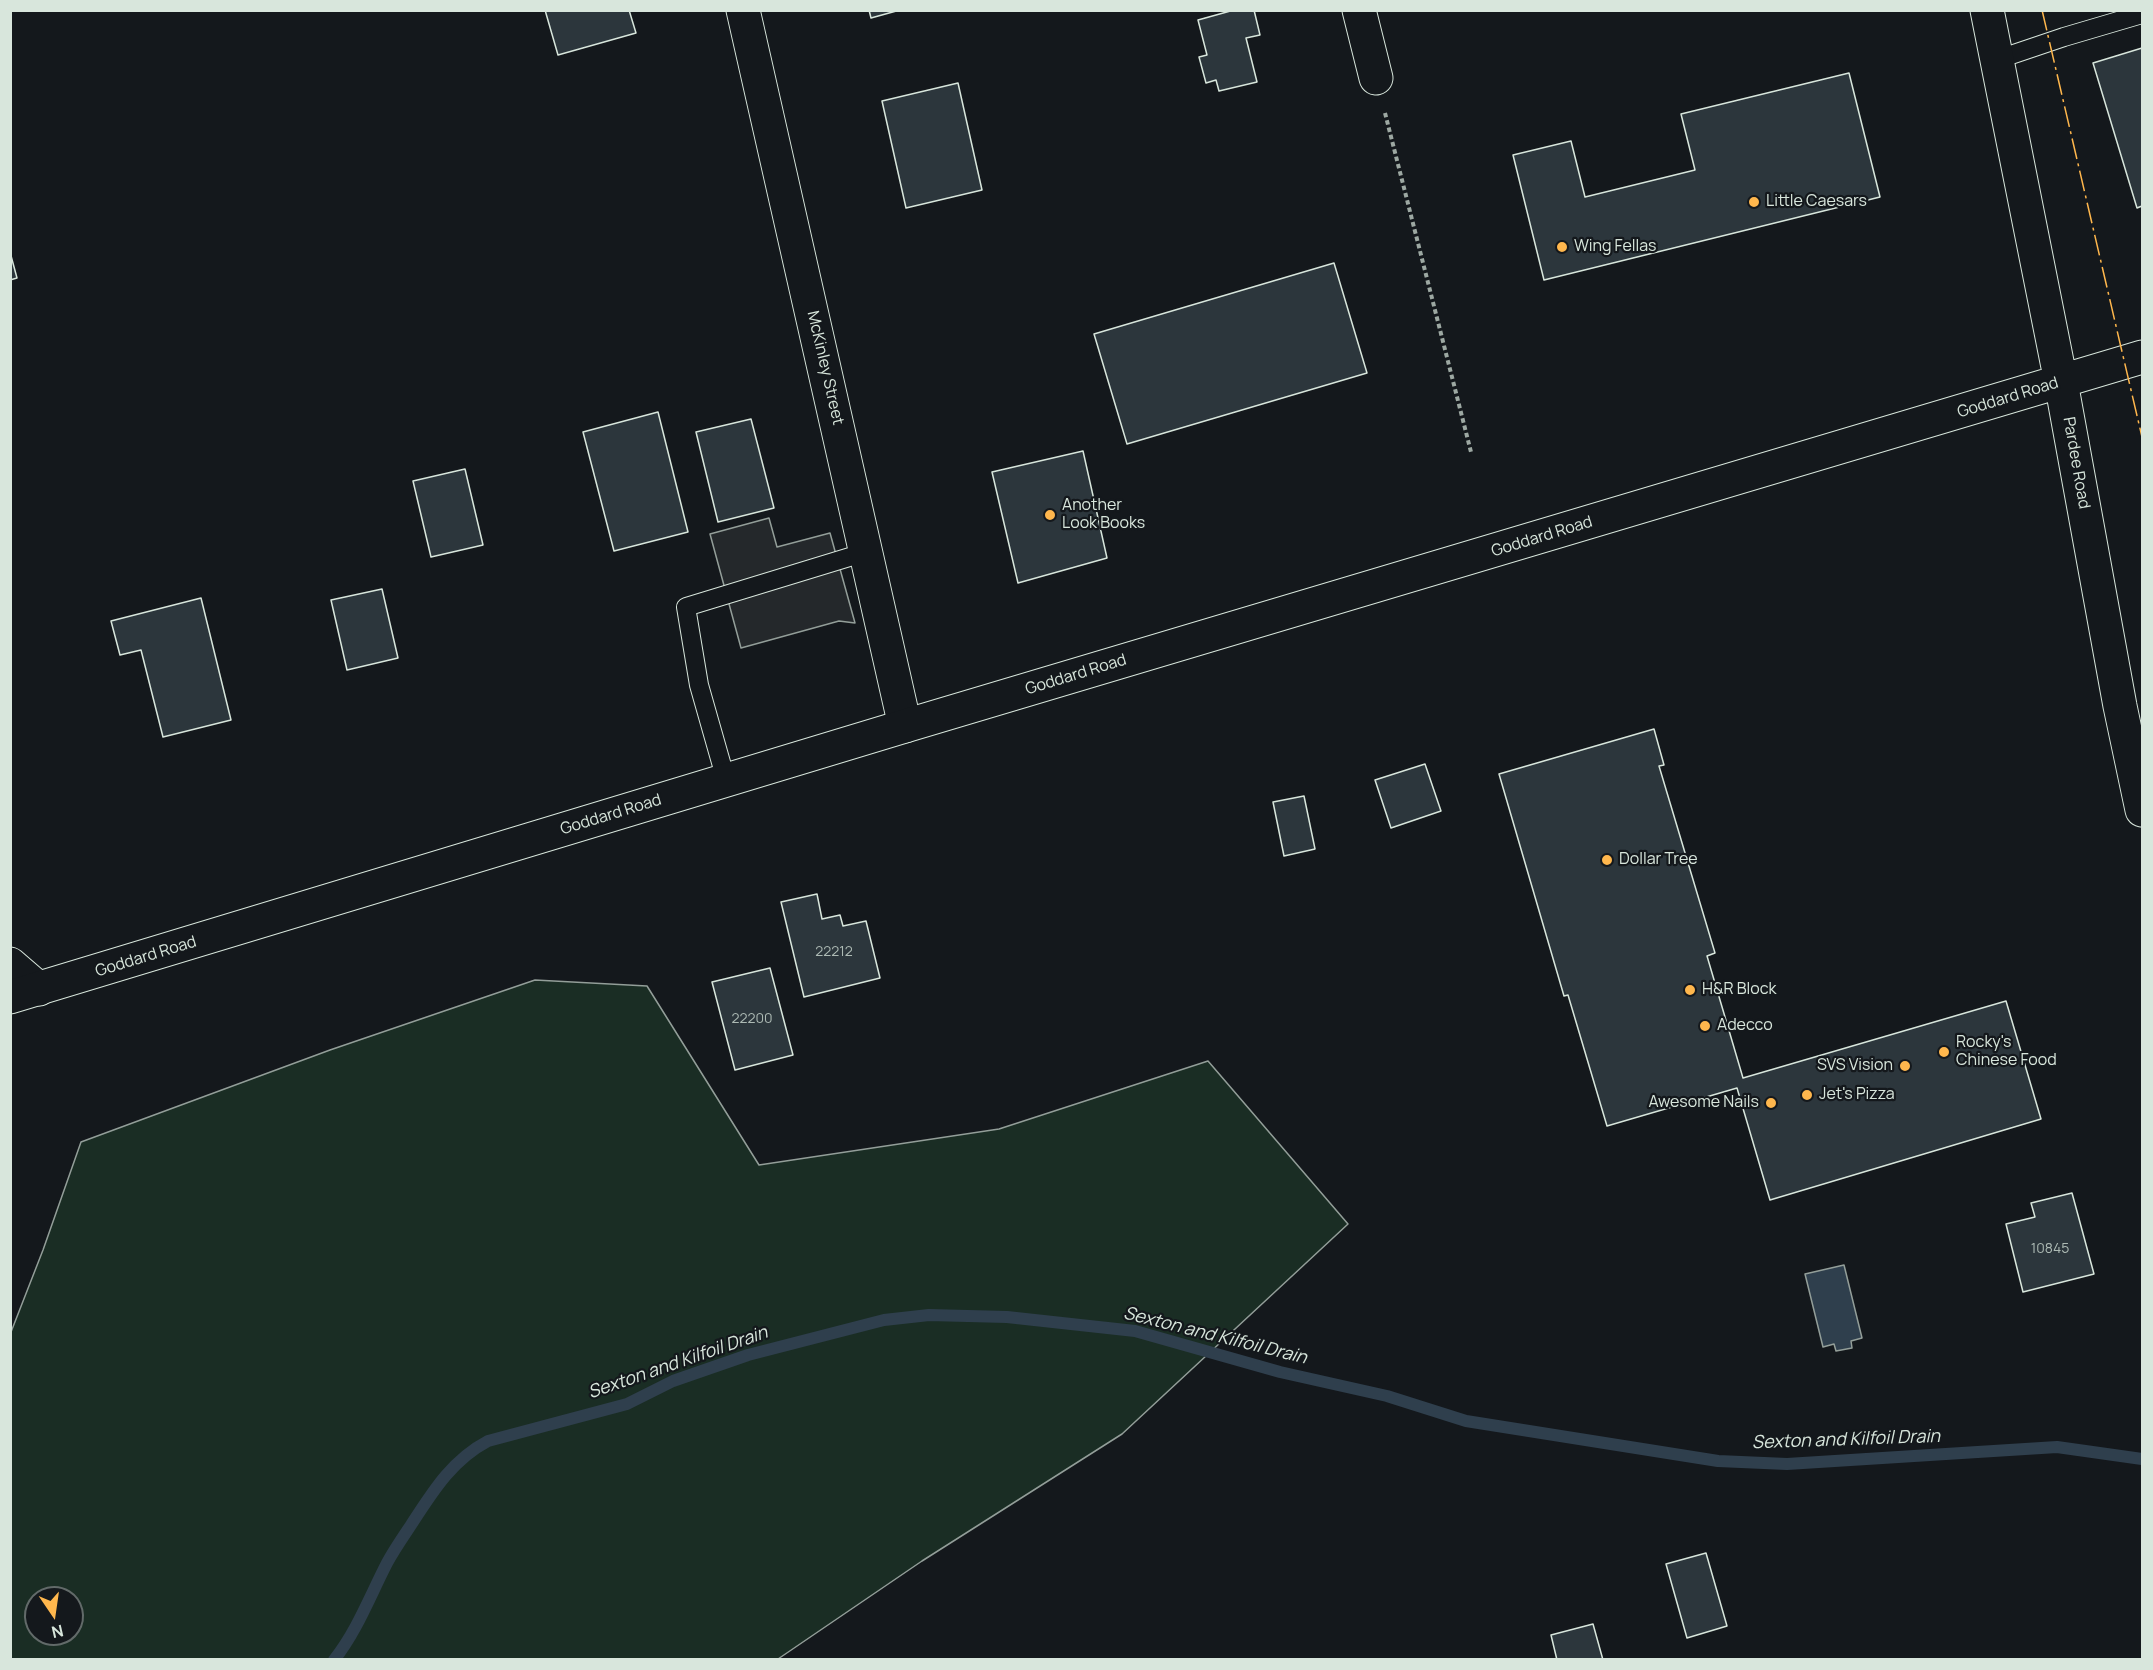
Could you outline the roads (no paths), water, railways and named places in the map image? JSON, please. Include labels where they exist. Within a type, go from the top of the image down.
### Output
[{"type":"main road","name":"McKinley Street","points":[[743,10],[905,726]]},
{"type":"main road","points":[[1359,10],[1376,78]]},
{"type":"main road","name":"Pardee Road","points":[[1987,10],[2061,382],[2120,706],[2142,810]]},
{"type":"main road","name":"Goddard Road","points":[[25,993],[905,726],[2142,357]]},
{"type":"main road","points":[[10,964],[25,993]]},
{"type":"lane","points":[[1996,60],[2142,14]]},
{"type":"lane","points":[[726,780],[699,685],[686,607],[866,552]]},
{"type":"water","points":[[1844,1265],[1862,1338],[1851,1341],[1852,1348],[1836,1351],[1834,1344],[1823,1347],[1805,1274]]},
{"type":"waterway","name":"Sexton and Kilfoil Drain","points":[[334,1660],[356,1625],[390,1558],[427,1500],[444,1477],[475,1449],[488,1441],[627,1404],[673,1381],[748,1355],[884,1320],[929,1315],[1007,1317],[1135,1331],[1280,1372],[1387,1396],[1466,1421],[1718,1461],[1787,1464],[2057,1447],[2142,1459]]},
{"type":"place","name":"Little Caesars","points":[[1754,202]]},
{"type":"place","name":"Wing Fellas","points":[[1562,247]]},
{"type":"place","name":"Another Look Books","points":[[1050,515]]},
{"type":"place","name":"Dollar Tree","points":[[1607,860]]},
{"type":"place","name":"H&R Block","points":[[1690,990]]},
{"type":"place","name":"Adecco","points":[[1705,1026]]},
{"type":"place","name":"Rocky's Chinese Food","points":[[1944,1052]]},
{"type":"place","name":"SVS Vision","points":[[1905,1066]]},
{"type":"place","name":"Jet's Pizza","points":[[1807,1095]]},
{"type":"place","name":"Awesome Nails","points":[[1771,1103]]}]
